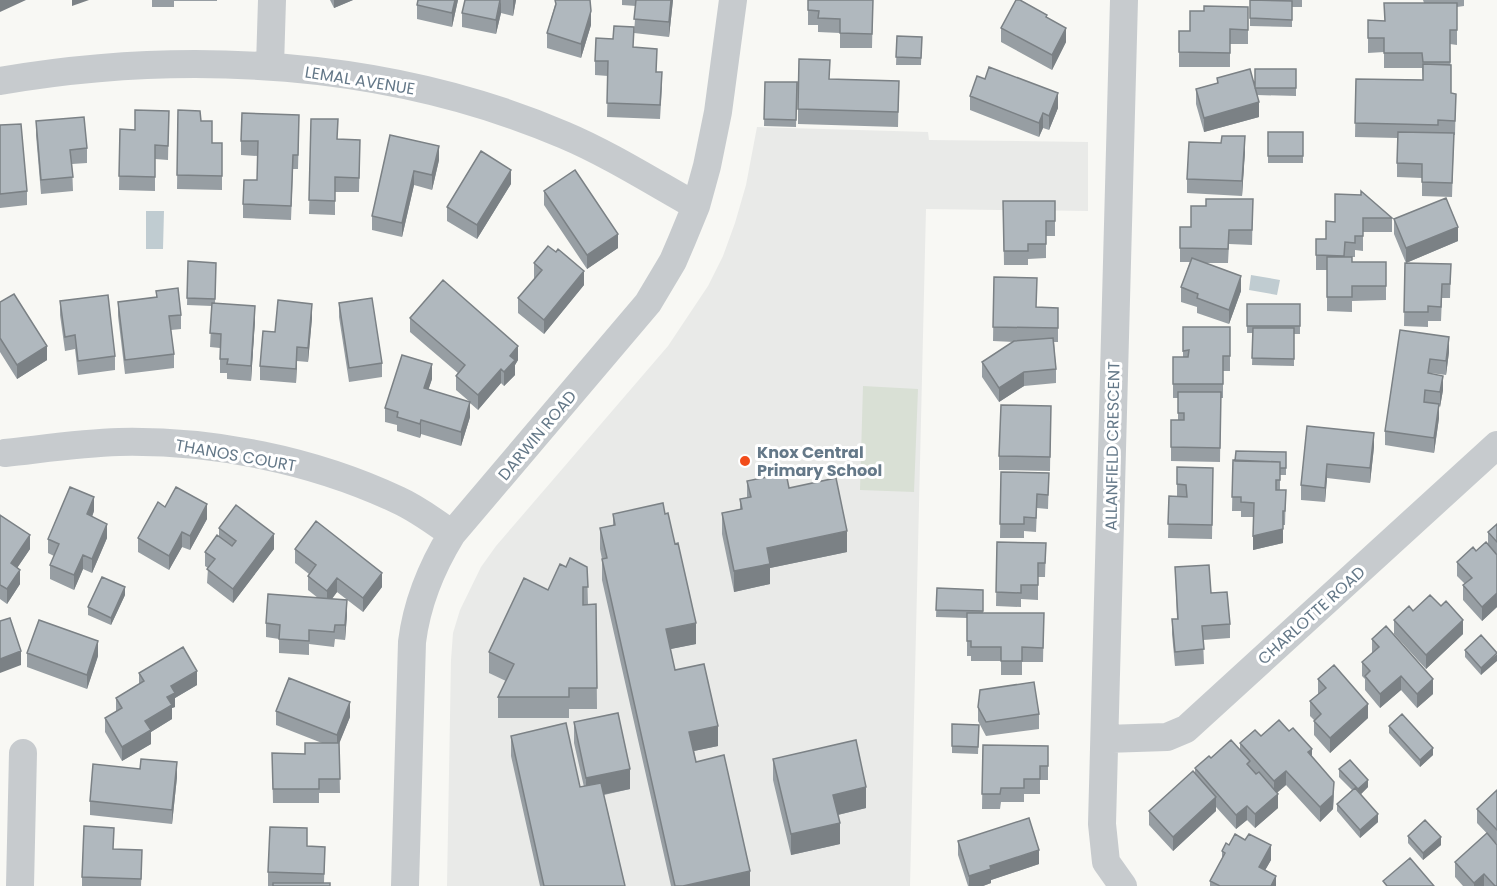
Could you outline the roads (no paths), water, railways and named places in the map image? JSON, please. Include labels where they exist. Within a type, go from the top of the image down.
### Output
[{"type":"street","points":[[270,66],[272,0]]},
{"type":"street","name":"DARWIN ROAD","points":[[405,886],[415,619],[431,572],[452,534],[648,303],[673,261],[696,206],[707,166],[716,123],[733,0]]},
{"type":"street","name":"ALLANFIELD CRESCENT","points":[[1124,0],[1102,824],[1106,862],[1124,886]]},
{"type":"street","name":"LEMAL AVENUE","points":[[0,81],[115,67],[208,65],[270,66],[348,75],[452,96],[564,135],[696,206]]},
{"type":"street","name":"THANOS COURT","points":[[5,453],[118,442],[201,446],[262,456],[344,479],[399,500],[452,534]]},
{"type":"street","name":"CHARLOTTE ROAD","points":[[1105,739],[1167,737],[1186,729],[1497,445]]},
{"type":"street","points":[[20,886],[23,753]]},
{"type":"place","name":"Knox Central Primary School","points":[[745,461]]}]
